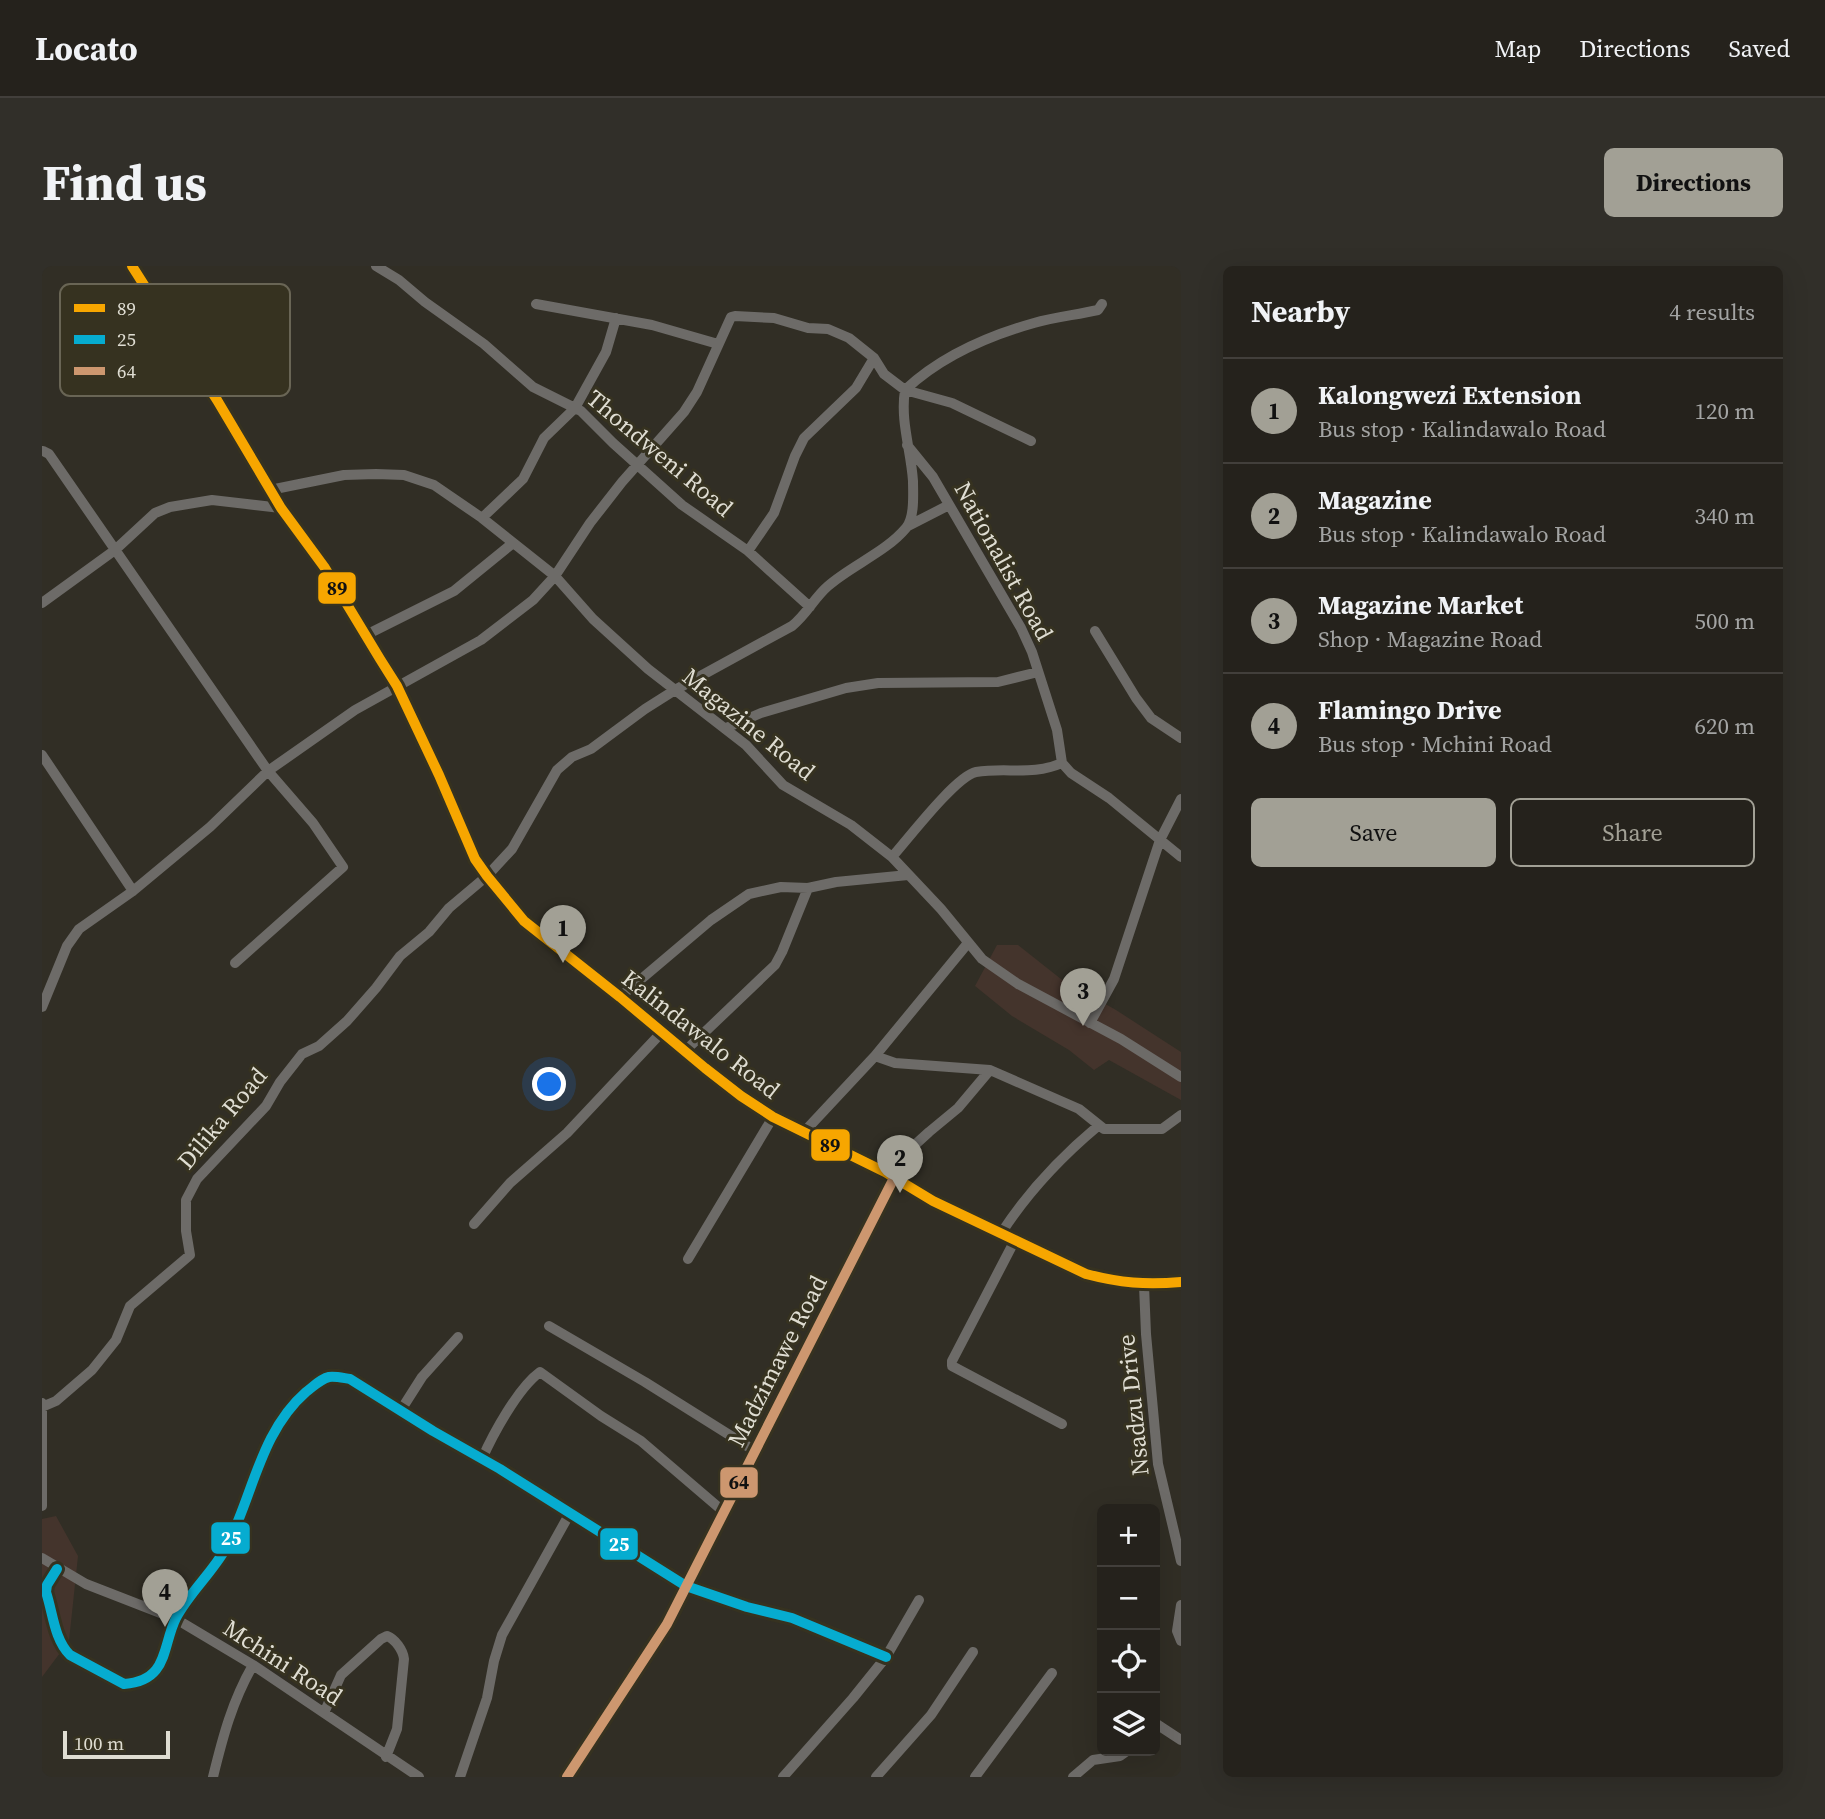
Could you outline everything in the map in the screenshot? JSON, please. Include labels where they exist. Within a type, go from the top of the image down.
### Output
[{"type":"street","name":"Kalindawalo Road","points":[[132,266],[143,284]]},
{"type":"street","name":"Thondweni Road","points":[[376,266],[484,344],[533,387],[587,416],[682,505],[748,551],[810,607]]},
{"type":"street","points":[[536,304],[616,318],[718,344]]},
{"type":"street","points":[[908,526],[912,510],[913,479],[903,405],[905,390],[929,368],[971,348],[1032,324],[1098,310],[1102,304]]},
{"type":"street","points":[[42,1007],[70,939],[87,922],[133,891],[211,827],[268,771],[355,710],[481,640],[533,600],[555,576],[590,523],[622,482],[684,412],[731,317],[774,318],[808,328],[828,330],[849,338],[874,358],[884,374],[905,390],[953,403],[1031,441]]},
{"type":"street","points":[[482,518],[523,479],[544,438],[575,408],[606,352],[616,318]]},
{"type":"street","points":[[748,551],[775,513],[794,456],[804,438],[856,388],[874,358]]},
{"type":"street","name":"Kalindawalo Road","points":[[214,396],[281,508],[325,568],[397,686],[475,859],[524,921],[741,1096],[773,1117],[1060,1264],[1110,1281],[1144,1285],[1181,1282]]},
{"type":"street","name":"Nationalist Road","points":[[907,444],[933,478],[1021,628],[1056,730],[1062,763]]},
{"type":"street","points":[[43,451],[49,454],[268,771],[313,824],[344,867],[235,963]]},
{"type":"street","name":"Magazine Road","points":[[270,489],[344,475],[404,475],[434,485],[482,518],[555,576],[593,619],[648,669],[746,746],[783,785],[850,825],[892,857],[941,909],[982,959],[1018,984],[1121,1039],[1181,1077]]},
{"type":"street","points":[[42,603],[115,550],[140,524],[155,513],[170,507],[212,500],[281,508]]},
{"type":"street","points":[[487,876],[512,849],[557,770],[572,757],[591,749],[675,690],[792,625],[804,616],[826,587],[881,550],[908,526],[949,505]]},
{"type":"street","points":[[366,635],[454,591],[513,543]]},
{"type":"street","points":[[1095,631],[1136,698],[1152,718],[1181,738]]},
{"type":"street","points":[[726,729],[761,713],[846,688],[878,683],[998,681],[1038,672]]},
{"type":"street","points":[[42,755],[133,891]]},
{"type":"street","points":[[892,857],[948,793],[970,774],[1041,771],[1062,763],[1071,773],[1109,798],[1181,857]]},
{"type":"street","points":[[1090,1023],[1114,979],[1160,840],[1181,799]]},
{"type":"street","points":[[620,997],[739,899],[749,894],[772,888],[808,888],[908,874]]},
{"type":"street","name":"Dilika Road","points":[[42,1405],[56,1401],[92,1370],[116,1340],[130,1306],[187,1259],[190,1252],[186,1231],[186,1200],[194,1184],[266,1106],[280,1082],[302,1054],[319,1046],[347,1021],[400,956],[429,932],[449,908],[487,876]]},
{"type":"street","points":[[685,1051],[775,965],[808,888]]},
{"type":"street","points":[[804,1132],[875,1056],[968,943]]},
{"type":"street","points":[[474,1224],[510,1183],[567,1133],[662,1032]]},
{"type":"street","points":[[875,1056],[895,1063],[990,1070],[1079,1109],[1104,1129],[1153,1131],[1162,1129],[1181,1115]]},
{"type":"street","points":[[890,1175],[929,1132],[958,1108],[990,1070]]},
{"type":"street","points":[[688,1259],[773,1117]]},
{"type":"street","points":[[1002,1233],[1020,1205],[1067,1152],[1098,1126]]},
{"type":"street","name":"Madzimawe Road","points":[[567,1777],[667,1624],[890,1175]]},
{"type":"street","points":[[1015,1240],[952,1366],[1062,1424]]},
{"type":"street","name":"Nsadzu Drive","points":[[1144,1285],[1158,1464],[1181,1561]]},
{"type":"street","points":[[549,1326],[755,1451]]},
{"type":"street","points":[[401,1410],[422,1377],[458,1337]]},
{"type":"street","points":[[482,1459],[491,1438],[511,1407],[540,1372],[640,1441],[724,1512]]},
{"type":"street","points":[[57,1569],[46,1588],[61,1645],[70,1656],[122,1683],[139,1680],[160,1665],[176,1619],[226,1548],[277,1427],[301,1397],[319,1382],[329,1377],[339,1377],[350,1379],[686,1586],[747,1607],[792,1618],[886,1657]]},
{"type":"street","points":[[42,1405],[42,1506]]},
{"type":"street","points":[[460,1777],[487,1698],[502,1635],[570,1513]]},
{"type":"street","name":"Mchini Road","points":[[42,1558],[86,1584],[176,1619],[253,1665],[419,1777]]},
{"type":"street","points":[[783,1777],[886,1657],[919,1600]]},
{"type":"street","points":[[1181,1605],[1177,1631],[1181,1641]]},
{"type":"street","points":[[324,1713],[336,1683],[346,1669],[384,1637],[391,1638],[403,1652],[404,1658],[397,1729],[386,1757]]},
{"type":"street","points":[[876,1777],[931,1715],[973,1652]]},
{"type":"street","points":[[213,1777],[231,1708],[253,1665]]},
{"type":"street","points":[[975,1777],[1052,1673]]},
{"type":"street","points":[[1160,1726],[1181,1740]]},
{"type":"street","points":[[1073,1777],[1093,1760],[1120,1756]]},
{"type":"shaded area","points":[[997,945],[1018,945],[1061,979],[1116,1010],[1181,1052],[1181,1100],[1109,1060],[1094,1070],[1069,1050],[1012,1016],[975,986]]},
{"type":"shaded area","points":[[56,1516],[78,1556],[69,1641],[42,1677],[42,1519]]},
{"type":"transit line","name":"89","points":[[132,266],[143,284]]},
{"type":"transit line","name":"89","points":[[214,396],[281,508],[325,568],[397,686],[475,859],[524,921],[705,1068],[773,1117],[885,1172],[933,1201],[1086,1274],[1133,1282],[1181,1282]]},
{"type":"transit line","name":"64","points":[[567,1777],[667,1624],[894,1178]]},
{"type":"transit line","name":"25","points":[[57,1569],[47,1585],[46,1592],[57,1634],[70,1655],[124,1684],[149,1676],[162,1660],[181,1609],[226,1548],[278,1426],[290,1408],[306,1392],[323,1379],[336,1377],[350,1379],[686,1586],[747,1607],[792,1618],[886,1657]]},
{"type":"place","name":"Kalongwezi Extension","points":[[563,963]]},
{"type":"place","name":"Magazine Market","points":[[1083,1026]]},
{"type":"place","name":"Magazine","points":[[900,1193]]},
{"type":"place","name":"Flamingo Drive","points":[[165,1627]]}]
